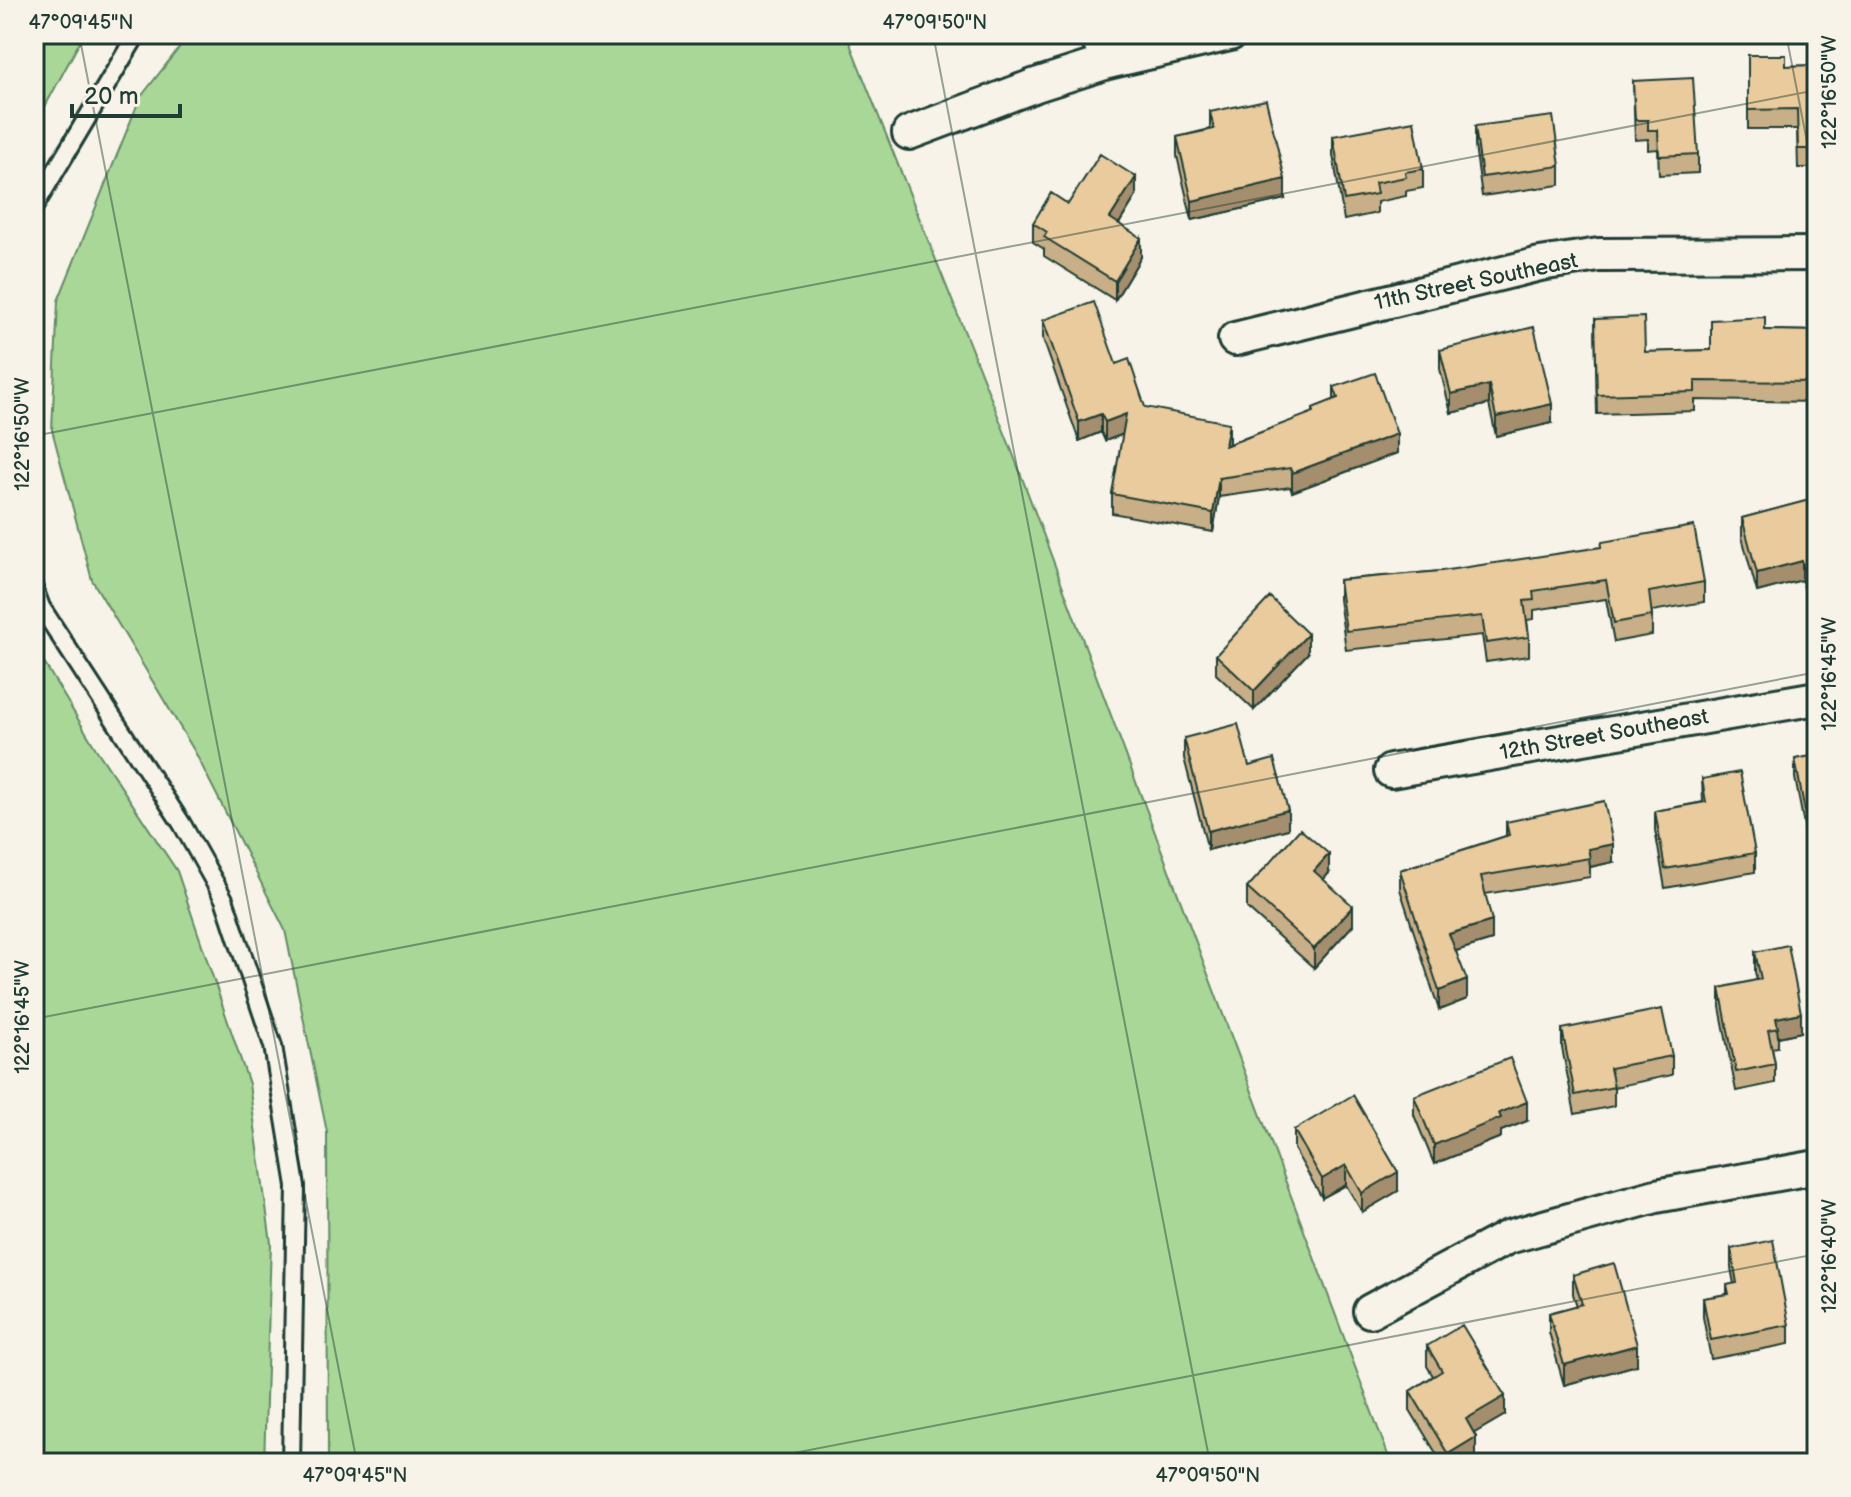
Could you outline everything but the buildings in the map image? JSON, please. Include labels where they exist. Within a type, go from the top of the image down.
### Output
[{"type":"street","points":[[909,133],[1036,85],[1102,48],[1230,34]]},
{"type":"street","name":"11th Street Southeast","points":[[1235,339],[1467,280],[1599,255],[1817,254]]},
{"type":"street","name":"12th Street Southeast","points":[[1391,771],[1817,698]]},
{"type":"street","points":[[1370,1311],[1508,1237],[1656,1196],[1817,1167]]},
{"type":"lane","points":[[34,207],[137,34]]},
{"type":"lane","points":[[34,588],[41,607],[182,824],[224,899],[269,1033],[296,1186],[291,1463]]},
{"type":"green space","points":[[34,34],[84,34],[34,127]]},
{"type":"green space","points":[[190,34],[846,34],[1012,451],[1391,1463],[328,1463],[327,1132],[285,930],[195,752],[92,580],[52,430],[58,301],[140,98]]},
{"type":"green space","points":[[34,646],[96,749],[177,871],[249,1084],[271,1243],[264,1463],[34,1463]]}]
